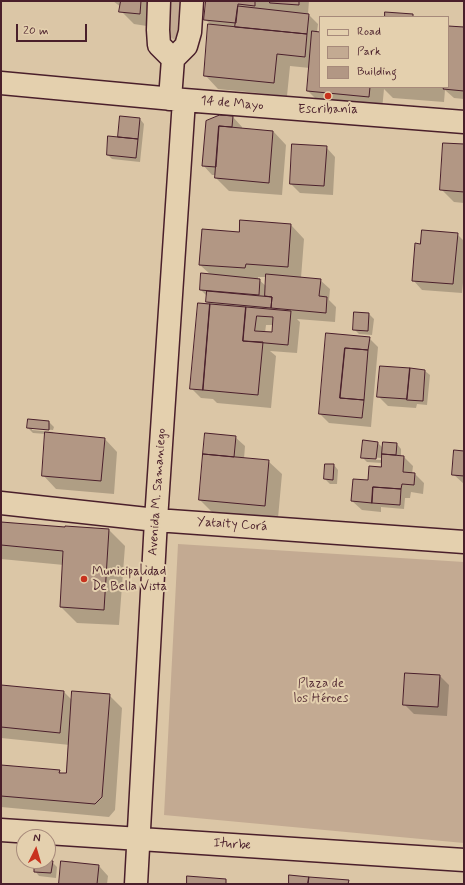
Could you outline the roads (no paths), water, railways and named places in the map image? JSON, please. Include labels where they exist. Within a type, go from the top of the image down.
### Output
[{"type":"street","points":[[159,1],[159,46],[173,59],[186,46],[190,32],[192,1]]},
{"type":"street","name":"Avenida M. Samaniego","points":[[136,884],[177,100],[173,59]]},
{"type":"street","name":"14 de Mayo","points":[[1,84],[177,100],[464,122]]},
{"type":"street","name":"Yataity Corá","points":[[1,503],[156,520],[464,542]]},
{"type":"street","name":"Iturbe","points":[[1,830],[464,860]]},
{"type":"place","name":"Escribanía","points":[[328,96]]},
{"type":"place","name":"Municipalidad De Bella Vista","points":[[84,579]]},
{"type":"park label","name":"Plaza de los Héroes","points":[[321,692]]}]
